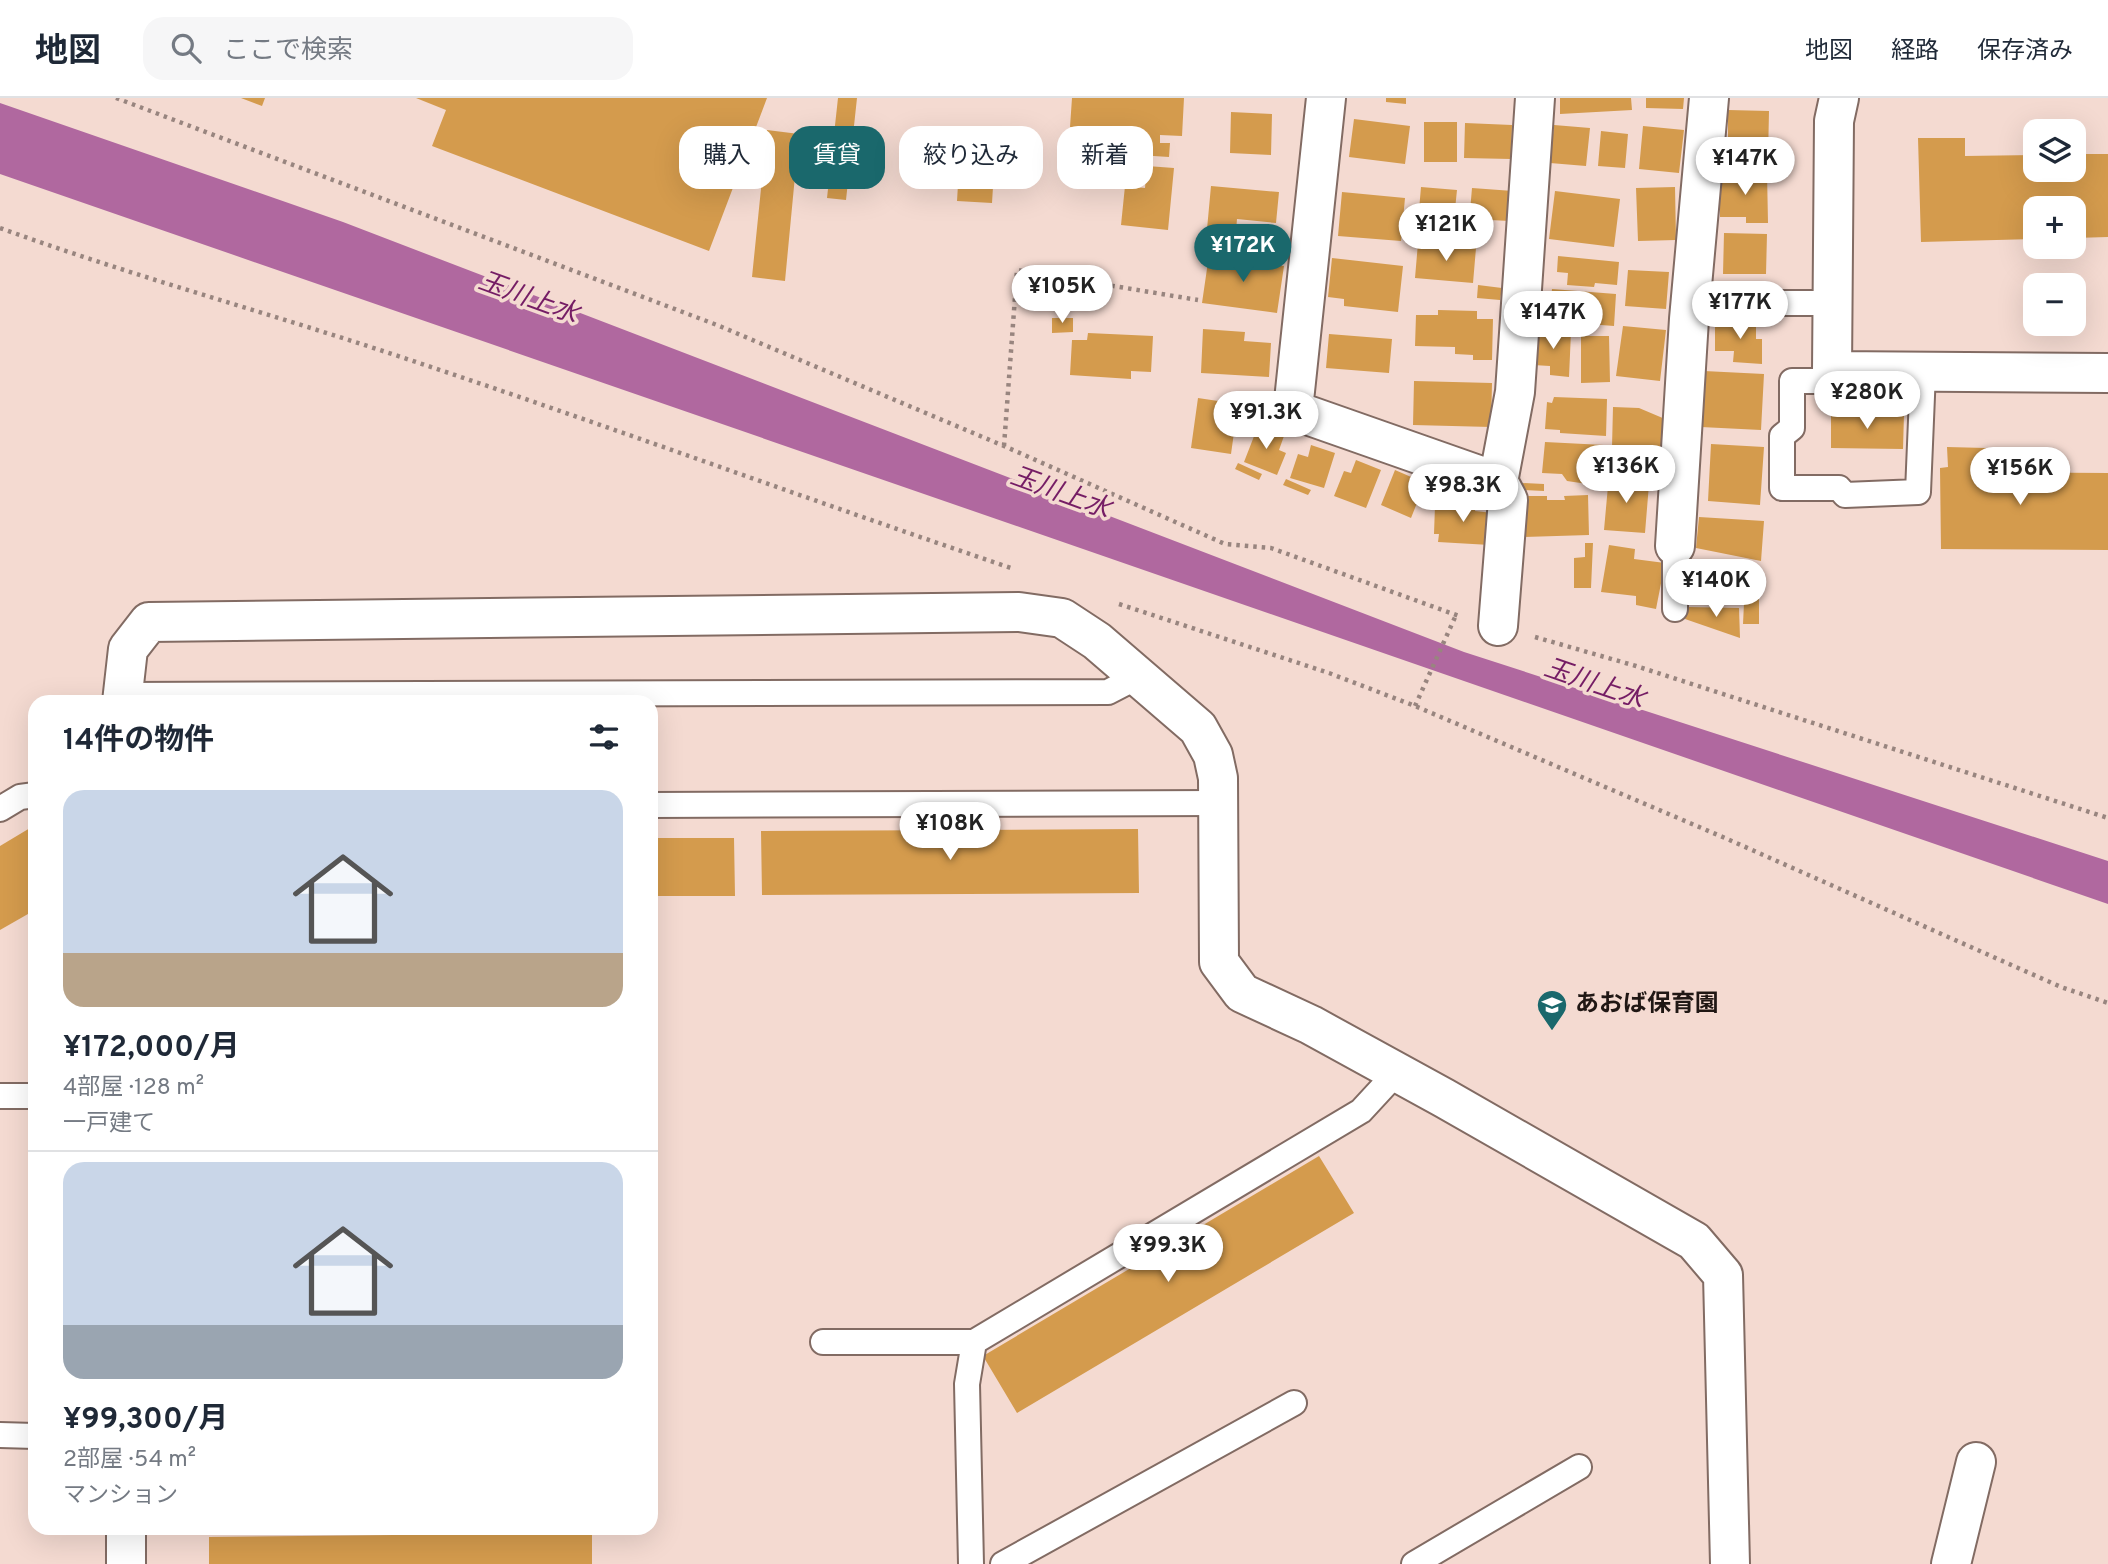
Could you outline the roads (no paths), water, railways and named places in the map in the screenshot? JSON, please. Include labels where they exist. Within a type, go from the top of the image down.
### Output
[{"type":"street","points":[[1326,98],[1293,410],[1498,481]]},
{"type":"street","points":[[1498,626],[1508,500],[1498,481],[1515,391],[1535,98]]},
{"type":"street","points":[[1675,546],[1691,298],[1709,98]]},
{"type":"street","points":[[1839,98],[1834,121],[1832,371],[2108,373]]},
{"type":"street","points":[[122,695],[128,649],[149,622],[1019,612],[1062,618],[1097,641],[1198,728],[1213,755],[1218,778],[1219,962],[1242,993],[1397,1072],[1694,1241],[1723,1275],[1730,1564]]},
{"type":"street","points":[[1951,1564],[1976,1462]]},
{"type":"street","points":[[126,1535],[126,1564]]},
{"type":"lane","points":[[1691,298],[1720,303],[1833,303]]},
{"type":"lane","points":[[1832,369],[1822,381],[1792,381],[1792,428],[1782,436],[1782,488],[1839,488],[1845,495],[1918,492],[1923,372]]},
{"type":"lane","points":[[1675,546],[1675,609]]},
{"type":"lane","points":[[658,695],[1108,692],[1137,677]]},
{"type":"lane","points":[[0,809],[20,797],[28,796]]},
{"type":"lane","points":[[658,805],[1217,803]]},
{"type":"lane","points":[[822,1342],[974,1342],[1360,1111],[1397,1072]]},
{"type":"lane","points":[[0,1096],[28,1096]]},
{"type":"lane","points":[[971,1564],[967,1384],[974,1342]]},
{"type":"lane","points":[[1003,1564],[1294,1403]]},
{"type":"lane","points":[[0,1436],[28,1436]]},
{"type":"lane","points":[[1414,1564],[1579,1467]]},
{"type":"water","name":"玉川上水","points":[[0,103],[343,222],[1464,652],[2108,861],[2108,904],[0,174]]},
{"type":"place","name":"あおば保育園","points":[[1552,1032]]}]
